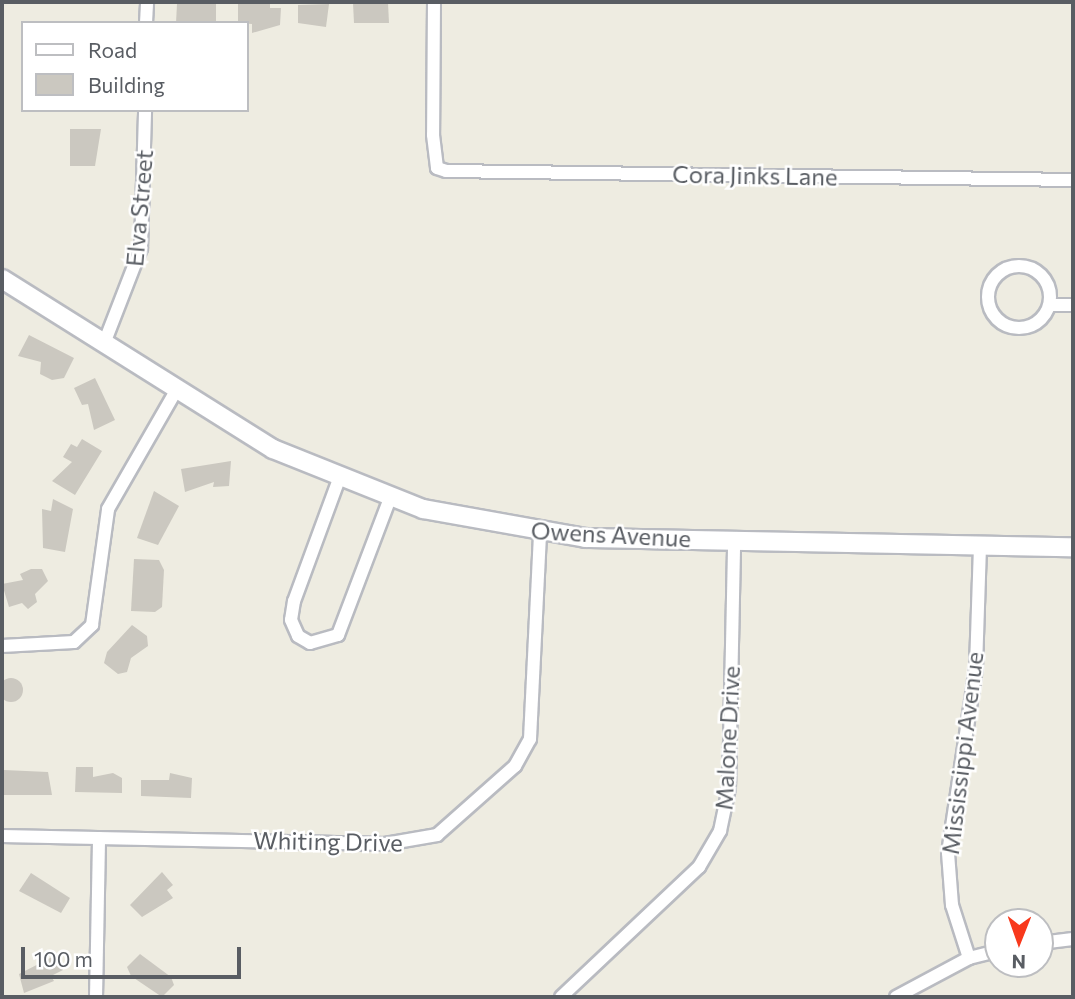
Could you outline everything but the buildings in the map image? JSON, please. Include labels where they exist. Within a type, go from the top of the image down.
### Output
[{"type":"street","points":[[146,21],[147,2]]},
{"type":"street","name":"Cora Jinks Lane","points":[[434,2],[437,168],[1073,180]]},
{"type":"street","name":"Elva Street","points":[[106,341],[141,248],[145,112]]},
{"type":"street","points":[[1049,305],[1048,284],[1033,269],[1012,267],[990,289],[995,317],[1011,327],[1031,326],[1049,305],[1073,305]]},
{"type":"street","name":"Owens Avenue","points":[[2,279],[106,341],[274,449],[339,479],[390,498],[540,533],[1073,547]]},
{"type":"street","points":[[2,646],[74,642],[92,625],[108,509],[177,389]]},
{"type":"street","points":[[339,479],[294,601],[291,620],[298,636],[310,643],[338,635],[390,498]]},
{"type":"street","name":"Whiting Drive","points":[[2,836],[386,844],[437,835],[515,766],[530,739],[540,533]]},
{"type":"street","name":"Malone Drive","points":[[561,997],[693,873],[720,831],[729,789],[734,540]]},
{"type":"street","name":"Mississippi Avenue","points":[[969,958],[952,905],[948,853],[976,667],[980,545]]},
{"type":"street","points":[[96,997],[99,838]]},
{"type":"street","points":[[1054,941],[1073,939]]},
{"type":"street","points":[[896,997],[969,958],[984,954]]}]
